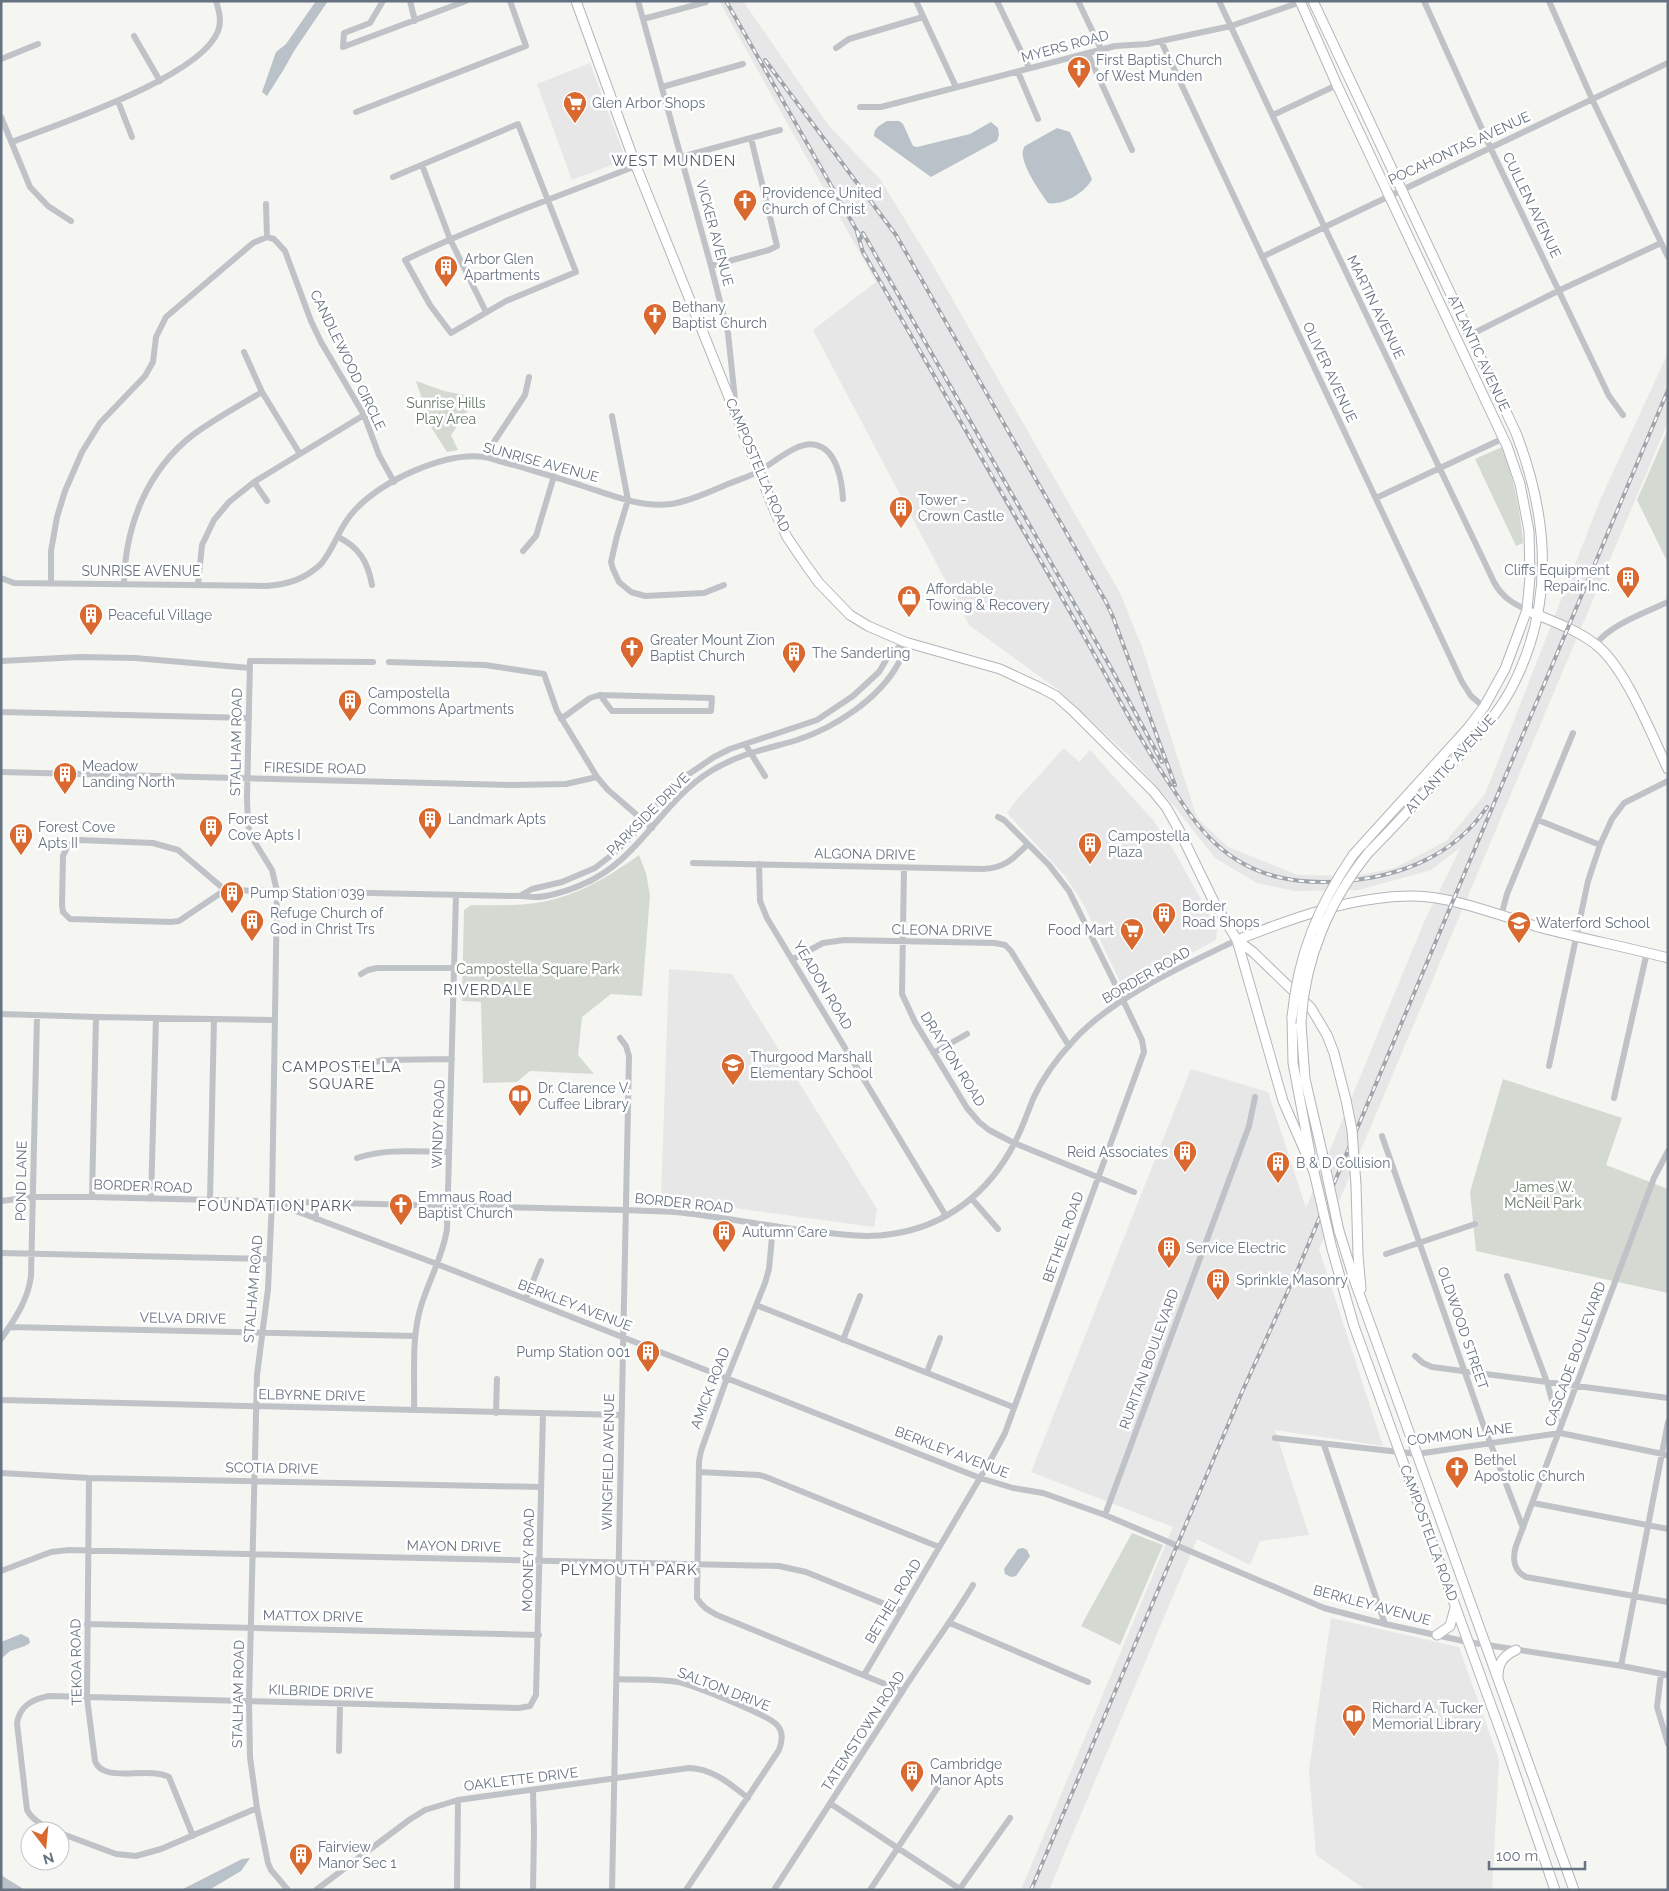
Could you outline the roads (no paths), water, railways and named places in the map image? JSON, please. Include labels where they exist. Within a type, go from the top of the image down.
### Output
[{"type":"main road","name":"CAMPOSTELLA ROAD","points":[[576,1],[636,166],[737,415],[758,472],[787,537],[819,583],[840,606],[857,620],[905,642],[956,655],[1013,674],[1044,689],[1074,712],[1153,790],[1166,807],[1214,902],[1237,940]]},
{"type":"main road","name":"ATLANTIC AVENUE","points":[[1313,1],[1516,432],[1536,500],[1541,547],[1542,582],[1538,615],[1530,644],[1510,690],[1480,733],[1369,852],[1343,886],[1323,926],[1305,986],[1301,1024],[1305,1079],[1340,1231],[1364,1306]]},
{"type":"main road","name":"ATLANTIC AVENUE","points":[[1302,2],[1337,85],[1516,466],[1527,515],[1530,553],[1527,610],[1505,669],[1484,707],[1468,728],[1353,855],[1330,890],[1315,921],[1301,959],[1294,996],[1291,1040],[1294,1077],[1314,1172]]},
{"type":"main road","points":[[1527,610],[1567,628],[1596,644],[1612,661],[1628,686],[1668,769]]},
{"type":"main road","points":[[1237,940],[1310,913],[1387,897],[1416,896],[1452,902],[1577,937],[1668,958]]},
{"type":"main road","points":[[1237,940],[1253,952],[1311,1008],[1327,1035],[1334,1053],[1346,1100],[1353,1140],[1358,1255],[1364,1306]]},
{"type":"main road","points":[[1237,940],[1283,1101],[1314,1172]]},
{"type":"main road","name":"CAMPOSTELLA ROAD","points":[[1314,1172],[1332,1249],[1354,1326],[1555,1890]]},
{"type":"main road","name":"CAMPOSTELLA ROAD","points":[[1364,1306],[1574,1890]]},
{"type":"main road","points":[[1437,1635],[1450,1626],[1456,1608]]},
{"type":"main road","points":[[1498,1680],[1498,1667],[1502,1660],[1507,1654],[1516,1650]]},
{"type":"street","points":[[12,142],[118,101],[160,81],[200,53],[212,42],[218,31],[220,19],[216,1]]},
{"type":"street","points":[[383,1],[370,23],[344,33],[343,47],[466,1]]},
{"type":"street","points":[[410,1],[415,21]]},
{"type":"street","points":[[356,112],[526,46],[510,1]]},
{"type":"street","name":"VICKER AVENUE","points":[[638,1],[728,334],[737,415]]},
{"type":"street","points":[[916,1],[956,87]]},
{"type":"street","points":[[997,1],[1030,68]]},
{"type":"street","points":[[1078,1],[1101,49]]},
{"type":"street","name":"MARTIN AVENUE","points":[[1219,1],[1274,115],[1324,226],[1498,589],[1508,600],[1527,610]]},
{"type":"street","name":"CULLEN AVENUE","points":[[1424,1],[1491,148],[1609,396],[1623,415]]},
{"type":"street","points":[[1548,1],[1592,99],[1668,257]]},
{"type":"street","points":[[643,19],[706,2]]},
{"type":"street","name":"MYERS ROAD","points":[[860,107],[881,107],[1088,54],[1101,49],[1115,46],[1140,46],[1231,26],[1302,2]]},
{"type":"street","points":[[836,48],[849,38],[923,17]]},
{"type":"street","points":[[134,36],[160,81]]},
{"type":"street","name":"OLIVER AVENUE","points":[[1161,42],[1467,690],[1484,707]]},
{"type":"street","points":[[1,59],[38,44]]},
{"type":"street","points":[[1088,54],[1132,150]]},
{"type":"street","name":"POCAHONTAS AVENUE","points":[[1262,257],[1668,63]]},
{"type":"street","points":[[662,87],[743,64]]},
{"type":"street","points":[[1018,72],[1038,119]]},
{"type":"street","points":[[1274,115],[1337,85]]},
{"type":"street","points":[[118,101],[132,137]]},
{"type":"street","points":[[1,116],[30,187],[48,206],[71,221]]},
{"type":"street","points":[[393,177],[518,124],[548,200],[576,272],[527,292],[486,312],[451,333],[430,305],[405,260],[450,239],[548,200],[636,166]]},
{"type":"street","points":[[681,157],[780,130]]},
{"type":"street","points":[[711,266],[769,250],[776,246],[751,138]]},
{"type":"street","points":[[422,165],[450,239],[486,312]]},
{"type":"street","points":[[51,584],[51,551],[56,517],[75,465],[90,438],[100,423],[145,376],[152,362],[156,338],[166,317],[253,243],[267,237],[266,204]]},
{"type":"street","name":"CANDLEWOOD CIRCLE","points":[[267,237],[281,244],[285,251],[304,304],[315,328],[364,415],[380,455],[394,482]]},
{"type":"street","points":[[1470,335],[1560,290],[1661,244]]},
{"type":"street","points":[[244,352],[262,392],[300,454]]},
{"type":"street","points":[[484,457],[525,395],[529,376]]},
{"type":"street","points":[[124,584],[125,557],[134,518],[156,473],[173,453],[192,436],[262,392]]},
{"type":"street","points":[[198,584],[202,545],[211,526],[229,502],[254,482],[364,415]]},
{"type":"street","points":[[612,416],[628,500],[617,536],[612,562],[615,576],[625,588],[645,596],[704,593],[724,585]]},
{"type":"street","points":[[1376,498],[1504,438]]},
{"type":"street","name":"SUNRISE AVENUE","points":[[1,578],[14,583],[51,584],[268,586],[295,582],[314,571],[321,564],[354,510],[394,482],[421,468],[445,461],[470,457],[484,457],[554,476],[628,500],[651,505],[678,502],[758,472],[805,444],[813,444],[821,446],[832,460],[842,481],[843,499]]},
{"type":"street","points":[[523,551],[536,536],[554,476]]},
{"type":"street","points":[[254,482],[267,501]]},
{"type":"street","points":[[338,536],[351,543],[366,561],[370,570],[372,585]]},
{"type":"street","points":[[1596,644],[1603,636],[1624,623],[1668,602]]},
{"type":"street","name":"PARKSIDE DRIVE","points":[[524,894],[532,889],[562,882],[595,868],[632,836],[663,796],[686,776],[714,757],[745,744],[817,720],[842,705],[878,672],[889,655],[905,642]]},
{"type":"street","name":"PARKSIDE DRIVE","points":[[225,890],[456,895],[524,894],[533,897],[580,886],[616,866],[640,843],[695,783],[710,771],[750,753],[798,740],[822,730],[860,706],[888,679],[899,663],[905,642]]},
{"type":"street","points":[[1,661],[80,657],[134,658],[250,668]]},
{"type":"street","name":"STALHAM ROAD","points":[[288,1890],[268,1863],[257,1808],[250,1757],[249,1701],[256,1407],[257,1375],[268,1289],[272,1202],[277,891],[272,870],[251,836],[248,826],[247,778],[250,661],[373,662]]},
{"type":"street","points":[[389,662],[486,665],[544,674],[561,719],[597,777],[608,790],[652,828]]},
{"type":"street","points":[[561,719],[590,698],[600,695],[712,698],[711,711],[612,711],[600,695]]},
{"type":"street","points":[[1,712],[248,718]]},
{"type":"street","points":[[1501,916],[1507,894],[1573,733]]},
{"type":"street","points":[[745,744],[765,776]]},
{"type":"street","name":"FIRESIDE ROAD","points":[[1,772],[511,785],[566,784],[597,777]]},
{"type":"street","points":[[1549,1066],[1588,882],[1600,845],[1612,819],[1624,803],[1668,781]]},
{"type":"street","name":"BETHEL ROAD","points":[[864,1675],[998,1447],[1144,1052],[1142,1040],[1124,1000],[1069,891],[1049,865],[1004,820],[998,817]]},
{"type":"street","points":[[1538,820],[1600,845]]},
{"type":"street","points":[[79,840],[161,844],[178,850],[225,890],[179,921],[75,920],[66,916],[62,905],[63,856],[68,845],[79,840]]},
{"type":"street","name":"ALGONA DRIVE","points":[[693,863],[993,868],[1010,862],[1028,844]]},
{"type":"street","name":"YEADON ROAD","points":[[759,864],[760,901],[768,918],[946,1216]]},
{"type":"street","name":"DRAYTON ROAD","points":[[904,868],[902,994],[915,1022],[935,1052],[967,1108],[978,1122],[1014,1143],[1134,1192]]},
{"type":"street","name":"WINDY ROAD","points":[[414,1410],[415,1336],[421,1305],[446,1238],[449,1206],[456,895]]},
{"type":"street","name":"BORDER ROAD","points":[[1,1201],[33,1196],[626,1210],[675,1212],[846,1235],[880,1236],[914,1230],[946,1216],[972,1199],[997,1171],[1014,1143],[1038,1091],[1053,1065],[1091,1024],[1124,1000],[1237,940]]},
{"type":"street","name":"CLEONA DRIVE","points":[[793,959],[814,947],[832,941],[995,943],[1005,945],[1011,951],[1069,1046]]},
{"type":"street","points":[[1614,1098],[1647,952]]},
{"type":"street","points":[[361,974],[377,968],[454,968]]},
{"type":"street","points":[[1,1014],[275,1020]]},
{"type":"street","name":"POND LANE","points":[[1,1339],[20,1312],[31,1276],[38,1016]]},
{"type":"street","points":[[92,1197],[96,1017]]},
{"type":"street","points":[[151,1199],[156,1018]]},
{"type":"street","points":[[210,1200],[214,1019]]},
{"type":"street","points":[[935,1052],[967,1034]]},
{"type":"street","name":"WINGFIELD AVENUE","points":[[612,1890],[629,1056],[626,1046],[620,1038]]},
{"type":"street","points":[[360,1066],[383,1060],[452,1059]]},
{"type":"street","name":"RURITAN BOULEVARD","points":[[1105,1515],[1249,1126],[1255,1097]]},
{"type":"street","name":"OLDWOOD STREET","points":[[1382,1136],[1483,1424],[1523,1528]]},
{"type":"street","name":"CASCADE BOULEVARD","points":[[1635,1595],[1535,1579],[1522,1575],[1516,1568],[1514,1552],[1654,1178],[1668,1151]]},
{"type":"street","points":[[357,1158],[372,1153],[449,1152]]},
{"type":"street","points":[[972,1199],[998,1229]]},
{"type":"street","name":"BERKLEY AVENUE","points":[[272,1202],[437,1264],[980,1478],[1013,1488],[1043,1493],[1105,1515],[1324,1608],[1385,1624],[1468,1642],[1665,1674]]},
{"type":"street","points":[[316,1219],[316,1209],[320,1203]]},
{"type":"street","points":[[1386,1254],[1475,1224]]},
{"type":"street","name":"AMICK ROAD","points":[[773,1226],[767,1276],[703,1441],[699,1460],[697,1598],[706,1609],[902,1691]]},
{"type":"street","points":[[1,1253],[268,1259]]},
{"type":"street","points":[[526,1299],[541,1261]]},
{"type":"street","points":[[1507,1276],[1547,1382],[1557,1419]]},
{"type":"street","points":[[843,1340],[860,1296]]},
{"type":"street","points":[[756,1305],[1014,1407]]},
{"type":"street","name":"VELVA DRIVE","points":[[10,1327],[415,1336]]},
{"type":"street","points":[[927,1372],[940,1338]]},
{"type":"street","points":[[1415,1356],[1427,1366],[1668,1398]]},
{"type":"street","points":[[496,1412],[497,1379]]},
{"type":"street","name":"ELBYRNE DRIVE","points":[[1,1400],[622,1415]]},
{"type":"street","name":"MOONEY ROAD","points":[[530,1706],[536,1695],[539,1635],[543,1413]]},
{"type":"street","points":[[1621,1666],[1648,1525],[1665,1454],[1668,1422]]},
{"type":"street","name":"COMMON LANE","points":[[1275,1438],[1400,1454],[1417,1454],[1560,1433],[1665,1454]]},
{"type":"street","points":[[1324,1445],[1385,1624]]},
{"type":"street","points":[[699,1472],[758,1476],[777,1481],[940,1547]]},
{"type":"street","name":"SCOTIA DRIVE","points":[[1,1473],[89,1478],[541,1487]]},
{"type":"street","name":"TEKOA ROAD","points":[[89,1478],[87,1698],[97,1766],[105,1772],[152,1773],[168,1777],[193,1836]]},
{"type":"street","points":[[1533,1503],[1668,1529]]},
{"type":"street","name":"MAYON DRIVE","points":[[1,1571],[51,1552],[89,1550],[540,1560],[791,1568],[806,1572],[902,1611]]},
{"type":"street","name":"TATEMSTOWN ROAD","points":[[774,1890],[902,1691],[973,1585]]},
{"type":"street","points":[[1635,1595],[1668,1602]]},
{"type":"street","points":[[950,1622],[1088,1682]]},
{"type":"street","name":"MATTOX DRIVE","points":[[87,1624],[539,1635]]},
{"type":"street","points":[[1665,1674],[1657,1707],[1668,1744]]},
{"type":"street","name":"SALTON DRIVE","points":[[616,1680],[662,1680],[681,1683],[748,1709],[777,1725],[782,1736],[779,1750],[686,1890]]},
{"type":"street","name":"KILBRIDE DRIVE","points":[[36,1821],[27,1810],[18,1734],[19,1715],[24,1708],[37,1698],[49,1696],[340,1705],[519,1708],[530,1706]]},
{"type":"street","points":[[339,1751],[340,1705]]},
{"type":"street","name":"OAKLETTE DRIVE","points":[[316,1890],[409,1820],[425,1810],[458,1800],[688,1768],[699,1768],[715,1773],[748,1798]]},
{"type":"street","points":[[870,1890],[944,1778]]},
{"type":"street","points":[[532,1791],[534,1832],[533,1890]]},
{"type":"street","points":[[457,1890],[458,1800]]},
{"type":"street","points":[[831,1804],[960,1889],[1010,1818]]},
{"type":"street","points":[[70,1837],[116,1854],[131,1857],[146,1855],[257,1808]]},
{"type":"railway","points":[[726,1],[861,238]]},
{"type":"railway","points":[[765,60],[896,235],[1106,602],[1175,785]]},
{"type":"railway","points":[[857,232],[863,252],[1058,590],[1138,734],[1188,811],[1216,844],[1230,856],[1245,865],[1277,877],[1311,882],[1346,881],[1387,874],[1425,860],[1459,838],[1474,824],[1487,807]]},
{"type":"railway","points":[[863,233],[1111,668],[1162,762]]},
{"type":"railway","points":[[1031,1890],[1242,1392],[1298,1269],[1668,390]]},
{"type":"place","name":"First Baptist Church of West Munden","points":[[1079,89]]},
{"type":"place","name":"Glen Arbor Shops","points":[[575,124]]},
{"type":"place","name":"Providence United Church of Christ","points":[[745,222]]},
{"type":"place","name":"Arbor Glen Apartments","points":[[446,288]]},
{"type":"place","name":"Bethany Baptist Church","points":[[655,336]]},
{"type":"place","name":"Tower - Crown Castle","points":[[901,529]]},
{"type":"place","name":"Cliffs Equipment Repair Inc.","points":[[1628,599]]},
{"type":"place","name":"Affordable Towing & Recovery","points":[[909,618]]},
{"type":"place","name":"Peaceful Village","points":[[91,636]]},
{"type":"place","name":"Greater Mount Zion Baptist Church","points":[[632,669]]},
{"type":"place","name":"The Sanderling","points":[[794,674]]},
{"type":"place","name":"Campostella Commons Apartments","points":[[350,722]]},
{"type":"place","name":"Meadow Landing North","points":[[65,795]]},
{"type":"place","name":"Landmark Apts","points":[[430,840]]},
{"type":"place","name":"Forest Cove Apts I","points":[[211,848]]},
{"type":"place","name":"Forest Cove Apts II","points":[[21,856]]},
{"type":"place","name":"Campostella Plaza","points":[[1090,865]]},
{"type":"place","name":"Pump Station 039","points":[[232,914]]},
{"type":"place","name":"Border Road Shops","points":[[1164,935]]},
{"type":"place","name":"Refuge Church of God in Christ Trs","points":[[252,942]]},
{"type":"place","name":"Waterford School","points":[[1519,944]]},
{"type":"place","name":"Food Mart","points":[[1132,951]]},
{"type":"place","name":"Thurgood Marshall Elementary School","points":[[733,1086]]},
{"type":"place","name":"Dr. Clarence V. Cuffee Library","points":[[520,1117]]},
{"type":"place","name":"Reid Associates","points":[[1185,1173]]},
{"type":"place","name":"B & D Collision","points":[[1278,1184]]},
{"type":"place","name":"Emmaus Road Baptist Church","points":[[401,1226]]},
{"type":"place","name":"Autumn Care","points":[[724,1253]]},
{"type":"place","name":"Service Electric","points":[[1169,1269]]},
{"type":"place","name":"Sprinkle Masonry","points":[[1218,1301]]},
{"type":"place","name":"Pump Station 001","points":[[648,1373]]},
{"type":"place","name":"Bethel Apostolic Church","points":[[1457,1489]]},
{"type":"place","name":"Richard A. Tucker Memorial Library","points":[[1354,1737]]},
{"type":"place","name":"Cambridge Manor Apts","points":[[912,1793]]},
{"type":"place","name":"Fairview Manor Sec 1","points":[[301,1876]]},
{"type":"district","name":"WEST MUNDEN","points":[[674,161]]},
{"type":"district","name":"RIVERDALE","points":[[488,990]]},
{"type":"district","name":"CAMPOSTELLA SQUARE","points":[[342,1076]]},
{"type":"district","name":"FOUNDATION PARK","points":[[275,1206]]},
{"type":"district","name":"PLYMOUTH PARK","points":[[629,1570]]},
{"type":"park label","name":"Sunrise Hills Play Area","points":[[446,412]]},
{"type":"park label","name":"Campostella Square Park","points":[[538,969]]},
{"type":"park label","name":"James W. McNeil Park","points":[[1543,1196]]}]
